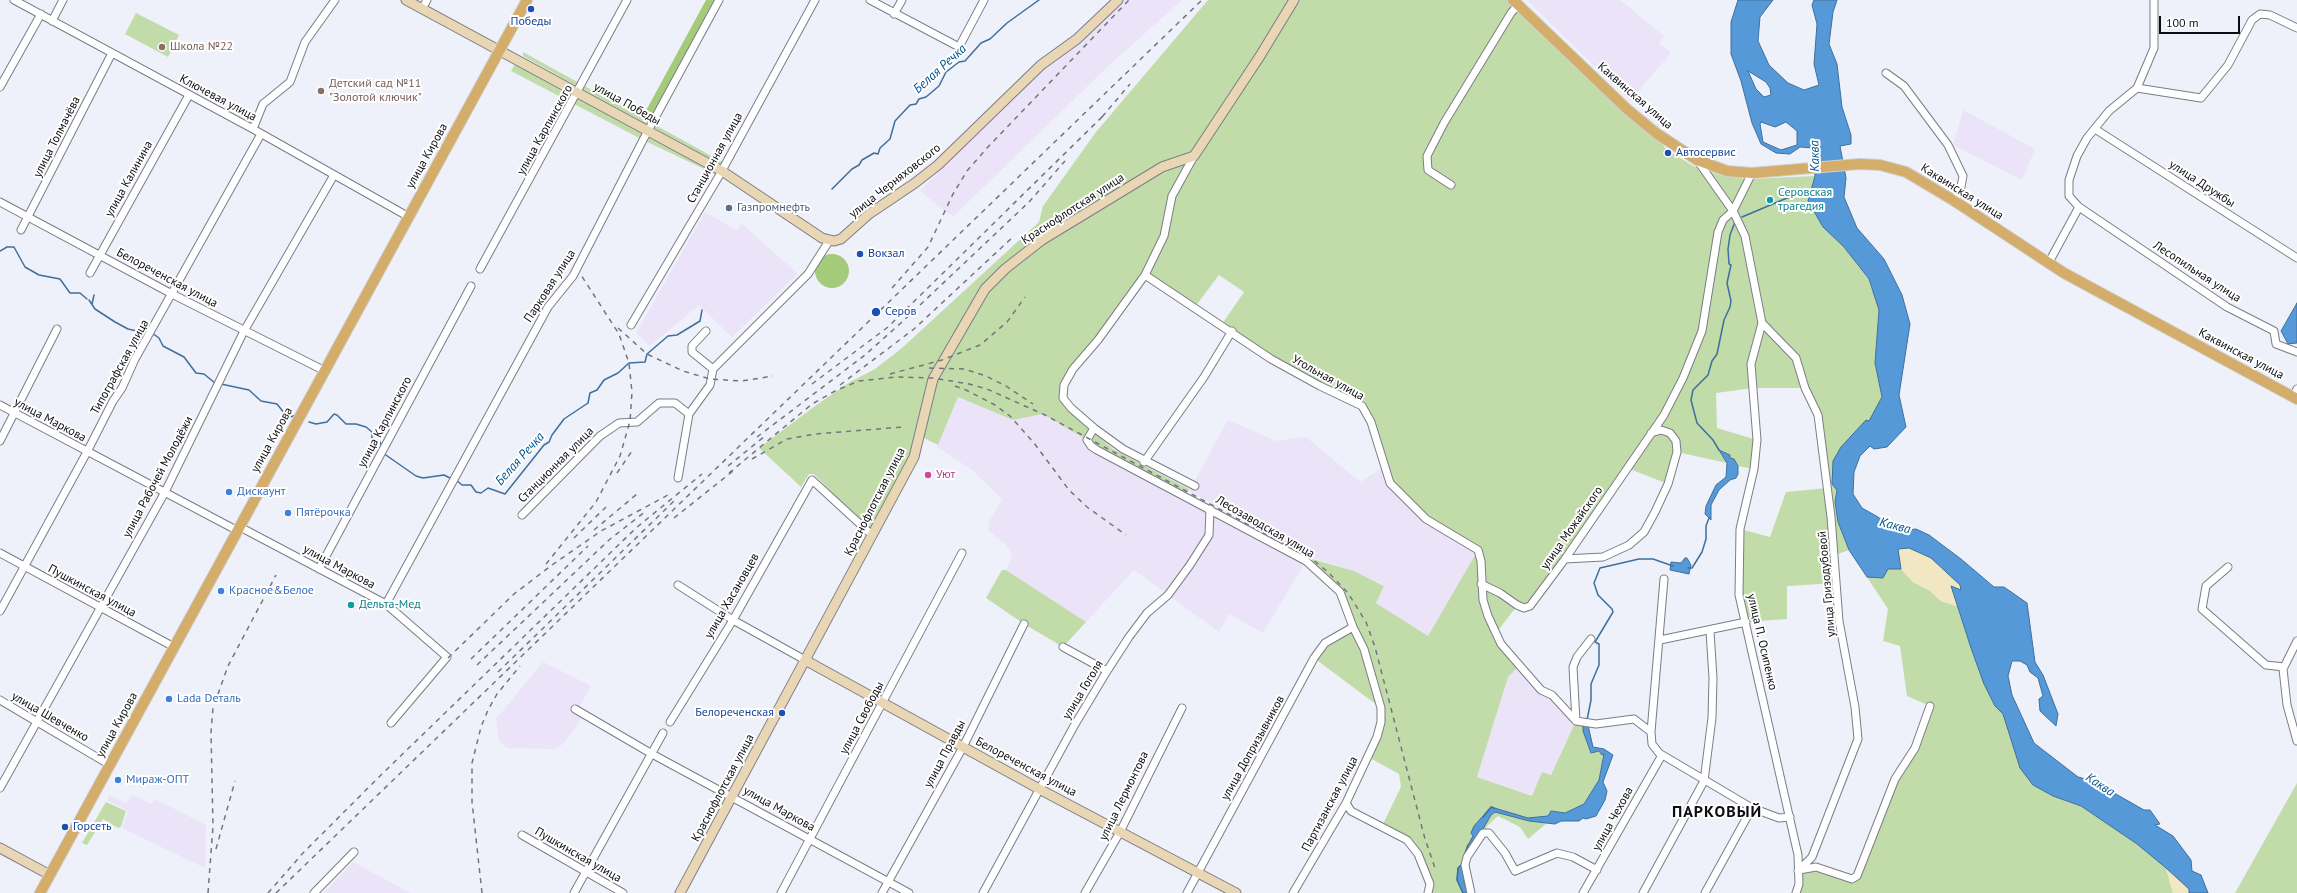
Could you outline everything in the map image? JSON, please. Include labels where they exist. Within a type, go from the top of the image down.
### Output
[{"type":"main road","name":"улица Кирова","points":[[40,893],[527,0]]},
{"type":"main road","name":"Каквинская улица","points":[[1515,3],[1628,110],[1656,133],[1696,160],[1727,170],[1752,173],[1793,171],[1859,164],[1880,165],[1906,172],[1953,200],[2048,264],[2296,395]]},
{"type":"street","name":"Ключевая улица","points":[[14,0],[253,129],[409,217]]},
{"type":"street","points":[[52,21],[64,0]]},
{"type":"street","points":[[253,129],[263,104],[290,82],[305,42],[335,0]]},
{"type":"street","name":"улица Победы","points":[[406,0],[722,170],[822,238],[829,241]]},
{"type":"street","points":[[422,9],[427,0]]},
{"type":"street","name":"улица Карпинского","points":[[480,269],[627,0]]},
{"type":"street","name":"Парковая улица","points":[[386,604],[548,307],[573,276],[719,0]]},
{"type":"street","name":"Станционная улица","points":[[630,325],[722,170],[815,0]]},
{"type":"street","points":[[872,0],[894,14],[959,47],[984,0]]},
{"type":"street","points":[[894,14],[902,0]]},
{"type":"street","name":"улица Черняховского","points":[[829,241],[841,239],[869,214],[916,183],[938,165],[1041,65],[1082,35],[1118,0]]},
{"type":"street","points":[[1194,486],[1144,462],[1094,428],[1071,408],[1063,398],[1064,386],[1073,369],[1098,340],[1146,275],[1164,236],[1172,196],[1194,156],[1260,56],[1294,0]]},
{"type":"street","points":[[2048,264],[2080,207],[2069,196],[2069,180],[2077,156],[2087,138],[2109,111],[2137,88],[2154,48],[2154,0]]},
{"type":"street","points":[[1451,185],[1428,170],[1427,156],[1444,123],[1511,13],[1515,3]]},
{"type":"street","points":[[0,87],[41,14]]},
{"type":"street","points":[[2137,88],[2201,98],[2228,65],[2252,20],[2260,14],[2270,15],[2297,28]]},
{"type":"street","name":"улица Толмачёва","points":[[21,230],[112,53]]},
{"type":"street","points":[[1886,73],[1904,86],[1948,145],[1963,176],[1960,192],[1953,200]]},
{"type":"street","name":"улица Калинина","points":[[90,274],[189,94]]},
{"type":"street","name":"улица Дружбы","points":[[2095,128],[2297,258]]},
{"type":"street","name":"Типографская улица","points":[[0,612],[113,401],[122,388],[135,359],[261,134]]},
{"type":"street","name":"Краснофлотская улица","points":[[680,893],[914,457],[933,379],[985,289],[1005,269],[1042,240],[1162,167],[1194,156]]},
{"type":"street","points":[[1696,160],[1733,211],[1746,236],[1762,323]]},
{"type":"street","name":"улица Можайского","points":[[1481,584],[1500,593],[1517,605],[1526,608],[1565,559],[1664,415],[1683,378],[1702,330],[1718,232],[1723,220],[1733,211],[1752,173]]},
{"type":"street","name":"улица Рабочей Молодёжи","points":[[0,788],[165,492],[244,331],[334,175]]},
{"type":"street","name":"Белореченская улица","points":[[0,202],[172,294],[325,371]]},
{"type":"street","name":"Лесопильная улица","points":[[2080,207],[2227,307],[2274,331],[2276,344],[2297,352]]},
{"type":"street","points":[[678,478],[689,414],[710,385],[713,369],[808,274],[829,241]]},
{"type":"street","name":"Угольная улица","points":[[1146,275],[1289,369],[1362,406],[1371,422],[1390,483],[1426,519],[1478,550],[1481,561],[1481,584],[1488,616],[1501,644],[1541,690],[1552,695],[1580,721]]},
{"type":"street","name":"улица Карпинского","points":[[319,569],[471,286]]},
{"type":"street","name":"улица П. Осипенко","points":[[1762,323],[1751,364],[1758,440],[1754,469],[1740,529],[1739,595],[1798,855],[1799,884],[1796,893]]},
{"type":"street","name":"улица Гризодубовой","points":[[1762,323],[1796,358],[1805,388],[1818,415],[1831,517],[1839,621],[1855,707],[1858,739],[1812,857],[1798,870]]},
{"type":"street","points":[[0,441],[57,329]]},
{"type":"street","points":[[706,331],[692,346],[692,352],[713,369]]},
{"type":"street","points":[[1144,462],[1204,377],[1232,331]]},
{"type":"street","name":"Станционная улица","points":[[522,515],[600,436],[619,423],[637,422],[659,403],[675,403],[689,414]]},
{"type":"street","name":"улица Маркова","points":[[0,406],[87,452],[386,604],[447,657],[391,723]]},
{"type":"street","name":"Лесозаводская улица","points":[[1094,428],[1087,440],[1091,446],[1210,508],[1306,561],[1340,592],[1352,627],[1364,649],[1382,708],[1381,722]]},
{"type":"street","points":[[1565,559],[1603,557],[1630,545],[1644,532],[1668,484],[1677,452],[1676,441],[1670,433],[1660,430],[1652,433]]},
{"type":"street","name":"улица Хасановцев","points":[[670,722],[733,620],[812,480],[872,535]]},
{"type":"street","name":"улица Гоголя","points":[[983,893],[1041,790],[1074,726],[1107,671],[1143,619],[1168,595],[1190,565],[1209,535],[1210,508]]},
{"type":"street","name":"Пушкинская улица","points":[[0,553],[174,647]]},
{"type":"street","name":"улица Свободы","points":[[781,893],[962,554]]},
{"type":"street","points":[[2228,567],[2206,586],[2202,609],[2266,665],[2284,667]]},
{"type":"street","points":[[1664,579],[1651,732],[1652,744],[1662,755],[1752,808],[1779,818],[1790,818]]},
{"type":"street","points":[[678,584],[733,620],[805,660]]},
{"type":"street","points":[[1660,640],[1710,631],[1746,622]]},
{"type":"street","name":"улица Правды","points":[[882,893],[963,747],[1024,624]]},
{"type":"street","name":"улица Допризывников","points":[[1187,893],[1314,658],[1325,643],[1352,627]]},
{"type":"street","points":[[1643,893],[1704,780],[1712,718],[1713,678],[1710,631]]},
{"type":"street","points":[[1591,639],[1577,657],[1573,667],[1580,721],[1596,724],[1634,719],[1651,732]]},
{"type":"street","points":[[2297,641],[2284,667],[2287,705],[2297,741]]},
{"type":"street","points":[[1063,647],[1107,671]]},
{"type":"street","name":"Белореченская улица","points":[[805,660],[1041,790],[1236,893]]},
{"type":"street","name":"улица Шевченко","points":[[0,700],[110,765]]},
{"type":"street","points":[[1798,870],[1816,867],[1852,879],[1857,876],[1895,779],[1914,748],[1930,706]]},
{"type":"street","name":"улица Лермонтова","points":[[1085,893],[1120,832],[1182,708]]},
{"type":"street","name":"улица Маркова","points":[[576,709],[652,754],[732,795],[909,893]]},
{"type":"street","name":"Партизанская улица","points":[[1293,893],[1346,803],[1371,751],[1381,722]]},
{"type":"street","points":[[574,893],[663,733]]},
{"type":"street","name":"улица Чехова","points":[[1582,893],[1597,870],[1662,755]]},
{"type":"street","points":[[1346,803],[1351,811],[1407,840],[1418,854],[1430,884],[1428,893]]},
{"type":"street","points":[[1705,893],[1752,808]]},
{"type":"street","points":[[1471,893],[1465,864],[1479,836],[1483,832],[1489,834],[1505,853],[1516,871],[1557,853],[1573,857],[1597,870]]},
{"type":"street","name":"Пушкинская улица","points":[[522,835],[623,893]]},
{"type":"street","points":[[0,848],[50,875]]},
{"type":"street","points":[[314,893],[354,852]]},
{"type":"shaded area","points":[[1122,0],[1182,0],[1105,69],[954,216],[946,212],[920,191],[1029,79],[1052,58],[1094,29]]},
{"type":"shaded area","points":[[1527,0],[1620,0],[1664,36],[1659,43],[1671,53],[1630,101]]},
{"type":"shaded area","points":[[1963,110],[2035,149],[2022,180],[1953,145]]},
{"type":"shaded area","points":[[705,212],[736,230],[742,224],[798,274],[732,337],[699,305],[650,346],[636,333]]},
{"type":"shaded area","points":[[958,397],[1013,420],[1043,414],[1306,561],[1263,633],[1229,614],[1219,632],[1134,570],[1086,622],[1006,570],[1012,554],[1005,544],[988,530],[990,520],[1002,499],[972,470],[937,447]]},
{"type":"shaded area","points":[[1228,420],[1276,441],[1306,437],[1360,482],[1384,467],[1478,550],[1428,636],[1376,603],[1384,585],[1354,571],[1313,558],[1189,491]]},
{"type":"shaded area","points":[[543,662],[591,686],[579,707],[587,711],[563,744],[554,749],[507,748],[499,741],[496,719]]},
{"type":"shaded area","points":[[1520,665],[1576,721],[1551,775],[1542,772],[1532,796],[1477,777],[1508,677]]},
{"type":"shaded area","points":[[109,795],[126,803],[132,795],[152,804],[155,799],[206,825],[205,868],[122,828],[128,811],[107,800]]},
{"type":"shaded area","points":[[353,862],[410,893],[324,893]]},
{"type":"green space","points":[[706,0],[719,0],[652,123],[642,118]]},
{"type":"green space","points":[[1208,0],[1513,0],[1656,133],[1665,148],[1693,166],[1723,176],[1748,179],[1815,176],[1808,201],[1823,227],[1844,247],[1869,280],[1879,310],[1875,363],[1882,397],[1837,490],[1835,502],[1838,522],[1849,550],[1835,555],[1837,583],[1787,586],[1787,619],[1746,622],[1739,595],[1740,529],[1770,537],[1786,492],[1827,488],[1818,415],[1805,388],[1753,388],[1716,393],[1717,428],[1757,440],[1754,469],[1738,466],[1734,459],[1730,458],[1730,455],[1720,450],[1727,463],[1677,452],[1668,484],[1627,468],[1530,606],[1517,606],[1496,633],[1520,665],[1508,677],[1477,777],[1532,796],[1542,772],[1551,775],[1576,721],[1583,724],[1591,753],[1600,751],[1604,754],[1599,780],[1584,804],[1565,813],[1551,811],[1548,822],[1528,839],[1520,827],[1498,816],[1488,825],[1467,857],[1471,893],[1428,893],[1430,884],[1407,840],[1381,828],[1401,787],[1399,774],[1368,757],[1381,708],[1314,658],[1325,643],[1352,627],[1340,592],[1306,561],[1312,559],[1354,571],[1384,586],[1376,603],[1428,636],[1478,550],[1426,519],[1390,483],[1362,406],[1320,386],[1222,324],[1244,292],[1219,275],[1195,307],[1145,275],[1098,340],[1070,369],[1060,398],[1086,426],[1113,449],[1189,489],[1186,495],[1133,467],[1043,414],[1013,420],[958,397],[938,445],[918,435],[911,454],[869,531],[814,474],[809,474],[801,487],[759,448],[815,406],[850,382],[875,369],[902,348],[1039,222],[1043,206],[1096,132]]},
{"type":"green space","points":[[136,13],[179,35],[168,57],[125,34]]},
{"type":"green space","points":[[523,52],[726,164],[720,164],[577,86],[523,56]]},
{"type":"green space","points":[[515,64],[720,174],[719,176],[643,140],[511,71]]},
{"type":"green space","points":[[829,254],[835,254],[839,255],[846,261],[849,271],[848,278],[842,285],[835,288],[829,288],[825,287],[818,281],[815,274],[815,268],[816,264],[822,257]]},
{"type":"green space","points":[[1888,569],[1901,569],[1913,582],[1929,590],[1941,601],[1957,606],[1971,648],[1995,706],[2003,714],[2053,796],[2081,806],[2137,844],[2166,868],[2173,893],[1796,893],[1798,871],[1816,867],[1852,879],[1907,762],[1930,706],[1907,696],[1900,646],[1883,641],[1888,609],[1867,577],[1883,578]]},
{"type":"green space","points":[[1002,570],[1006,570],[1086,622],[1063,647],[1024,624],[986,598]]},
{"type":"green space","points":[[2297,783],[2297,893],[2235,893]]},
{"type":"green space","points":[[106,802],[126,811],[121,827],[118,828],[103,819],[87,845],[82,843]]},
{"type":"sand","points":[[1909,548],[1931,558],[1960,585],[1962,591],[1951,587],[1957,606],[1941,601],[1929,590],[1913,582],[1901,569],[1898,549]]},
{"type":"sand","points":[[2166,868],[2189,889],[2189,893],[2173,893]]},
{"type":"water","name":"Каква","points":[[1738,0],[1773,0],[1760,17],[1758,41],[1769,65],[1788,83],[1804,90],[1819,85],[1814,64],[1817,24],[1812,5],[1814,0],[1837,0],[1833,12],[1829,44],[1837,64],[1842,107],[1851,135],[1851,144],[1840,146],[1846,178],[1844,197],[1857,228],[1884,259],[1902,295],[1910,324],[1899,395],[1906,427],[1887,447],[1874,449],[1870,446],[1860,456],[1854,472],[1853,494],[1862,508],[1878,517],[1896,531],[1916,529],[1929,535],[1961,559],[1994,587],[2004,587],[2027,603],[2035,662],[2043,675],[2058,714],[2056,726],[2040,711],[2039,699],[2043,696],[2038,678],[2030,672],[2027,665],[2020,661],[2012,661],[2008,676],[2012,695],[2034,743],[2078,777],[2093,781],[2144,810],[2150,810],[2160,824],[2155,825],[2173,836],[2191,860],[2192,871],[2201,875],[2208,893],[2189,893],[2189,889],[2137,844],[2081,806],[2053,796],[2033,785],[2020,768],[2003,714],[1995,706],[1984,684],[1951,586],[1961,590],[1960,585],[1931,558],[1909,548],[1898,549],[1901,569],[1888,569],[1883,578],[1867,577],[1849,550],[1838,522],[1835,502],[1837,490],[1832,484],[1833,461],[1841,447],[1866,420],[1869,421],[1882,397],[1875,363],[1879,310],[1869,279],[1844,247],[1823,227],[1808,201],[1815,176],[1812,148],[1800,147],[1790,154],[1776,153],[1761,144],[1752,123],[1741,81],[1731,54],[1731,22]],"holes":[[[1748,71],[1766,82],[1770,88],[1771,95],[1764,97],[1756,89]],[[1761,122],[1775,127],[1786,122],[1797,131],[1797,145],[1781,150],[1763,142]]]},
{"type":"water","points":[[2297,303],[2297,343],[2288,344],[2281,331]]},
{"type":"water","points":[[1719,450],[1730,455],[1730,458],[1734,459],[1738,466],[1738,474],[1736,478],[1730,480],[1719,490],[1711,505],[1711,520],[1705,514],[1706,506],[1716,485],[1726,477],[1727,463]]},
{"type":"water","points":[[1685,558],[1687,558],[1691,565],[1689,574],[1670,570],[1671,562],[1681,563]]},
{"type":"water","points":[[1583,724],[1588,725],[1593,747],[1604,749],[1613,755],[1603,782],[1607,791],[1605,800],[1596,816],[1586,819],[1583,818],[1579,821],[1561,821],[1555,824],[1529,821],[1495,812],[1491,815],[1464,862],[1464,882],[1468,893],[1463,893],[1457,880],[1458,868],[1461,865],[1473,836],[1471,833],[1474,826],[1491,807],[1528,818],[1548,816],[1551,811],[1565,813],[1584,804],[1599,780],[1604,754],[1602,755],[1599,751],[1591,753],[1583,731]]},
{"type":"waterway","name":"Белая Речка","points":[[832,189],[852,169],[859,165],[862,160],[874,153],[878,154],[880,148],[890,139],[895,121],[910,105],[916,104],[919,99],[926,97],[939,86],[946,72],[959,62],[965,61],[981,43],[990,39],[1007,23],[1039,0]]},
{"type":"waterway","points":[[1742,217],[1787,198],[1811,191]]},
{"type":"waterway","points":[[1719,450],[1713,440],[1697,423],[1691,400],[1693,390],[1708,375],[1712,361],[1717,354],[1724,320],[1730,307],[1731,301],[1727,283],[1731,265],[1729,264],[1728,249],[1730,235],[1735,222]]},
{"type":"waterway","name":"Белая Речка","points":[[0,251],[7,247],[14,247],[25,267],[39,275],[60,279],[70,293],[80,293],[87,299]]},
{"type":"waterway","name":"Белая Речка","points":[[92,304],[94,295]]},
{"type":"waterway","name":"Белая Речка","points":[[89,300],[95,309],[115,322],[128,329],[146,333]]},
{"type":"waterway","name":"Белая Речка","points":[[456,480],[462,485],[471,485],[476,492],[481,493],[488,488],[505,494],[544,445],[549,442],[552,435],[564,419],[588,403],[590,393],[597,390],[604,380],[618,373],[629,363],[645,362],[647,354],[668,336],[677,335],[700,321],[702,310]]},
{"type":"waterway","name":"Белая Речка","points":[[152,333],[159,338],[163,346],[184,357],[196,373],[204,374],[215,383]]},
{"type":"waterway","name":"Белая Речка","points":[[221,384],[249,390],[261,401],[277,404],[285,414]]},
{"type":"waterway","name":"Белая Речка","points":[[309,422],[316,424],[327,422],[334,414],[337,415],[346,424],[356,424],[366,427],[372,432],[372,438],[380,442],[382,447]]},
{"type":"waterway","name":"Белая Речка","points":[[290,417],[296,415]]},
{"type":"waterway","name":"Белая Речка","points":[[383,453],[416,476],[423,478],[444,475],[452,479]]},
{"type":"waterway","points":[[1688,568],[1692,568],[1702,552],[1706,539],[1706,526],[1709,518]]},
{"type":"waterway","points":[[1587,720],[1591,700],[1591,684],[1599,665],[1599,644],[1595,642],[1613,612],[1612,609],[1598,595],[1594,583],[1600,568],[1639,559],[1653,559],[1673,566]]},
{"type":"waterway","points":[[1483,817],[1491,807],[1494,808]]},
{"type":"waterway","points":[[1464,856],[1468,845]]},
{"type":"waterway","points":[[1462,864],[1458,868],[1457,880],[1463,893]]},
{"type":"railway","points":[[892,288],[928,247],[953,194],[967,171],[987,148],[1129,0]]},
{"type":"railway","points":[[276,893],[1202,0]]},
{"type":"railway","points":[[1102,117],[1130,84]]},
{"type":"railway","points":[[812,384],[888,327],[1106,113]]},
{"type":"railway","points":[[757,437],[865,355],[902,322],[1029,202],[1065,161]]},
{"type":"railway","points":[[840,385],[914,329],[1014,236]]},
{"type":"railway","points":[[546,564],[596,502],[620,456],[630,421],[632,392],[629,363],[619,334],[581,275]]},
{"type":"railway","points":[[890,374],[942,360],[980,345],[1007,322],[1025,297]]},
{"type":"railway","points":[[618,328],[647,354],[683,371],[710,379],[742,381],[773,376]]},
{"type":"railway","points":[[929,368],[964,369],[986,376],[1006,386],[1033,404]]},
{"type":"railway","points":[[729,473],[812,404],[837,390],[859,381],[896,377],[933,378],[969,384],[987,389],[1045,415],[1312,559],[1329,573],[1348,593],[1366,622],[1375,647],[1425,839],[1435,868]]},
{"type":"railway","points":[[955,386],[995,405],[1010,416],[1034,443],[1069,490],[1087,507],[1126,535]]},
{"type":"railway","points":[[752,459],[787,439],[815,434],[903,427]]},
{"type":"railway","points":[[728,466],[765,436]]},
{"type":"railway","points":[[617,473],[632,451]]},
{"type":"railway","points":[[674,518],[733,471]]},
{"type":"railway","points":[[268,893],[303,853],[382,774],[636,528],[702,474]]},
{"type":"railway","points":[[594,530],[637,494]]},
{"type":"railway","points":[[448,658],[514,594],[552,565],[601,531],[668,495]]},
{"type":"railway","points":[[498,672],[674,501]]},
{"type":"railway","points":[[574,538],[606,507]]},
{"type":"railway","points":[[477,665],[609,540],[646,511]]},
{"type":"railway","points":[[471,659],[588,546]]},
{"type":"railway","points":[[208,893],[213,826],[211,732],[213,708],[228,666],[276,575]]},
{"type":"railway","points":[[482,893],[472,802],[472,763],[481,727],[488,710],[497,694],[520,666]]},
{"type":"railway","points":[[216,849],[235,781]]},
{"type":"place","name":"Победы","points":[[531,9]]},
{"type":"place","name":"Школа №22","points":[[162,47]]},
{"type":"place","name":"Детский сад №11 \"Золотой ключик\"","points":[[321,91]]},
{"type":"place","name":"Автосервис","points":[[1668,153]]},
{"type":"place","name":"Серовская трагедия","points":[[1770,200]]},
{"type":"place","name":"Газпромнефть","points":[[729,208]]},
{"type":"place","name":"Вокзал","points":[[860,254]]},
{"type":"place","name":"Серов","points":[[876,312]]},
{"type":"place","name":"Уют","points":[[928,475]]},
{"type":"place","name":"Дискаунт","points":[[229,492]]},
{"type":"place","name":"Пятёрочка","points":[[288,513]]},
{"type":"place","name":"Красное&Белое","points":[[221,591]]},
{"type":"place","name":"Дельта-Мед","points":[[351,605]]},
{"type":"place","name":"Lada Dеталь","points":[[169,699]]},
{"type":"place","name":"Белореченская","points":[[782,713]]},
{"type":"place","name":"Мираж-ОПТ","points":[[118,780]]},
{"type":"place","name":"Горсеть","points":[[65,827]]},
{"type":"district","name":"ПАРКОВЫЙ","points":[[1717,812]]}]
